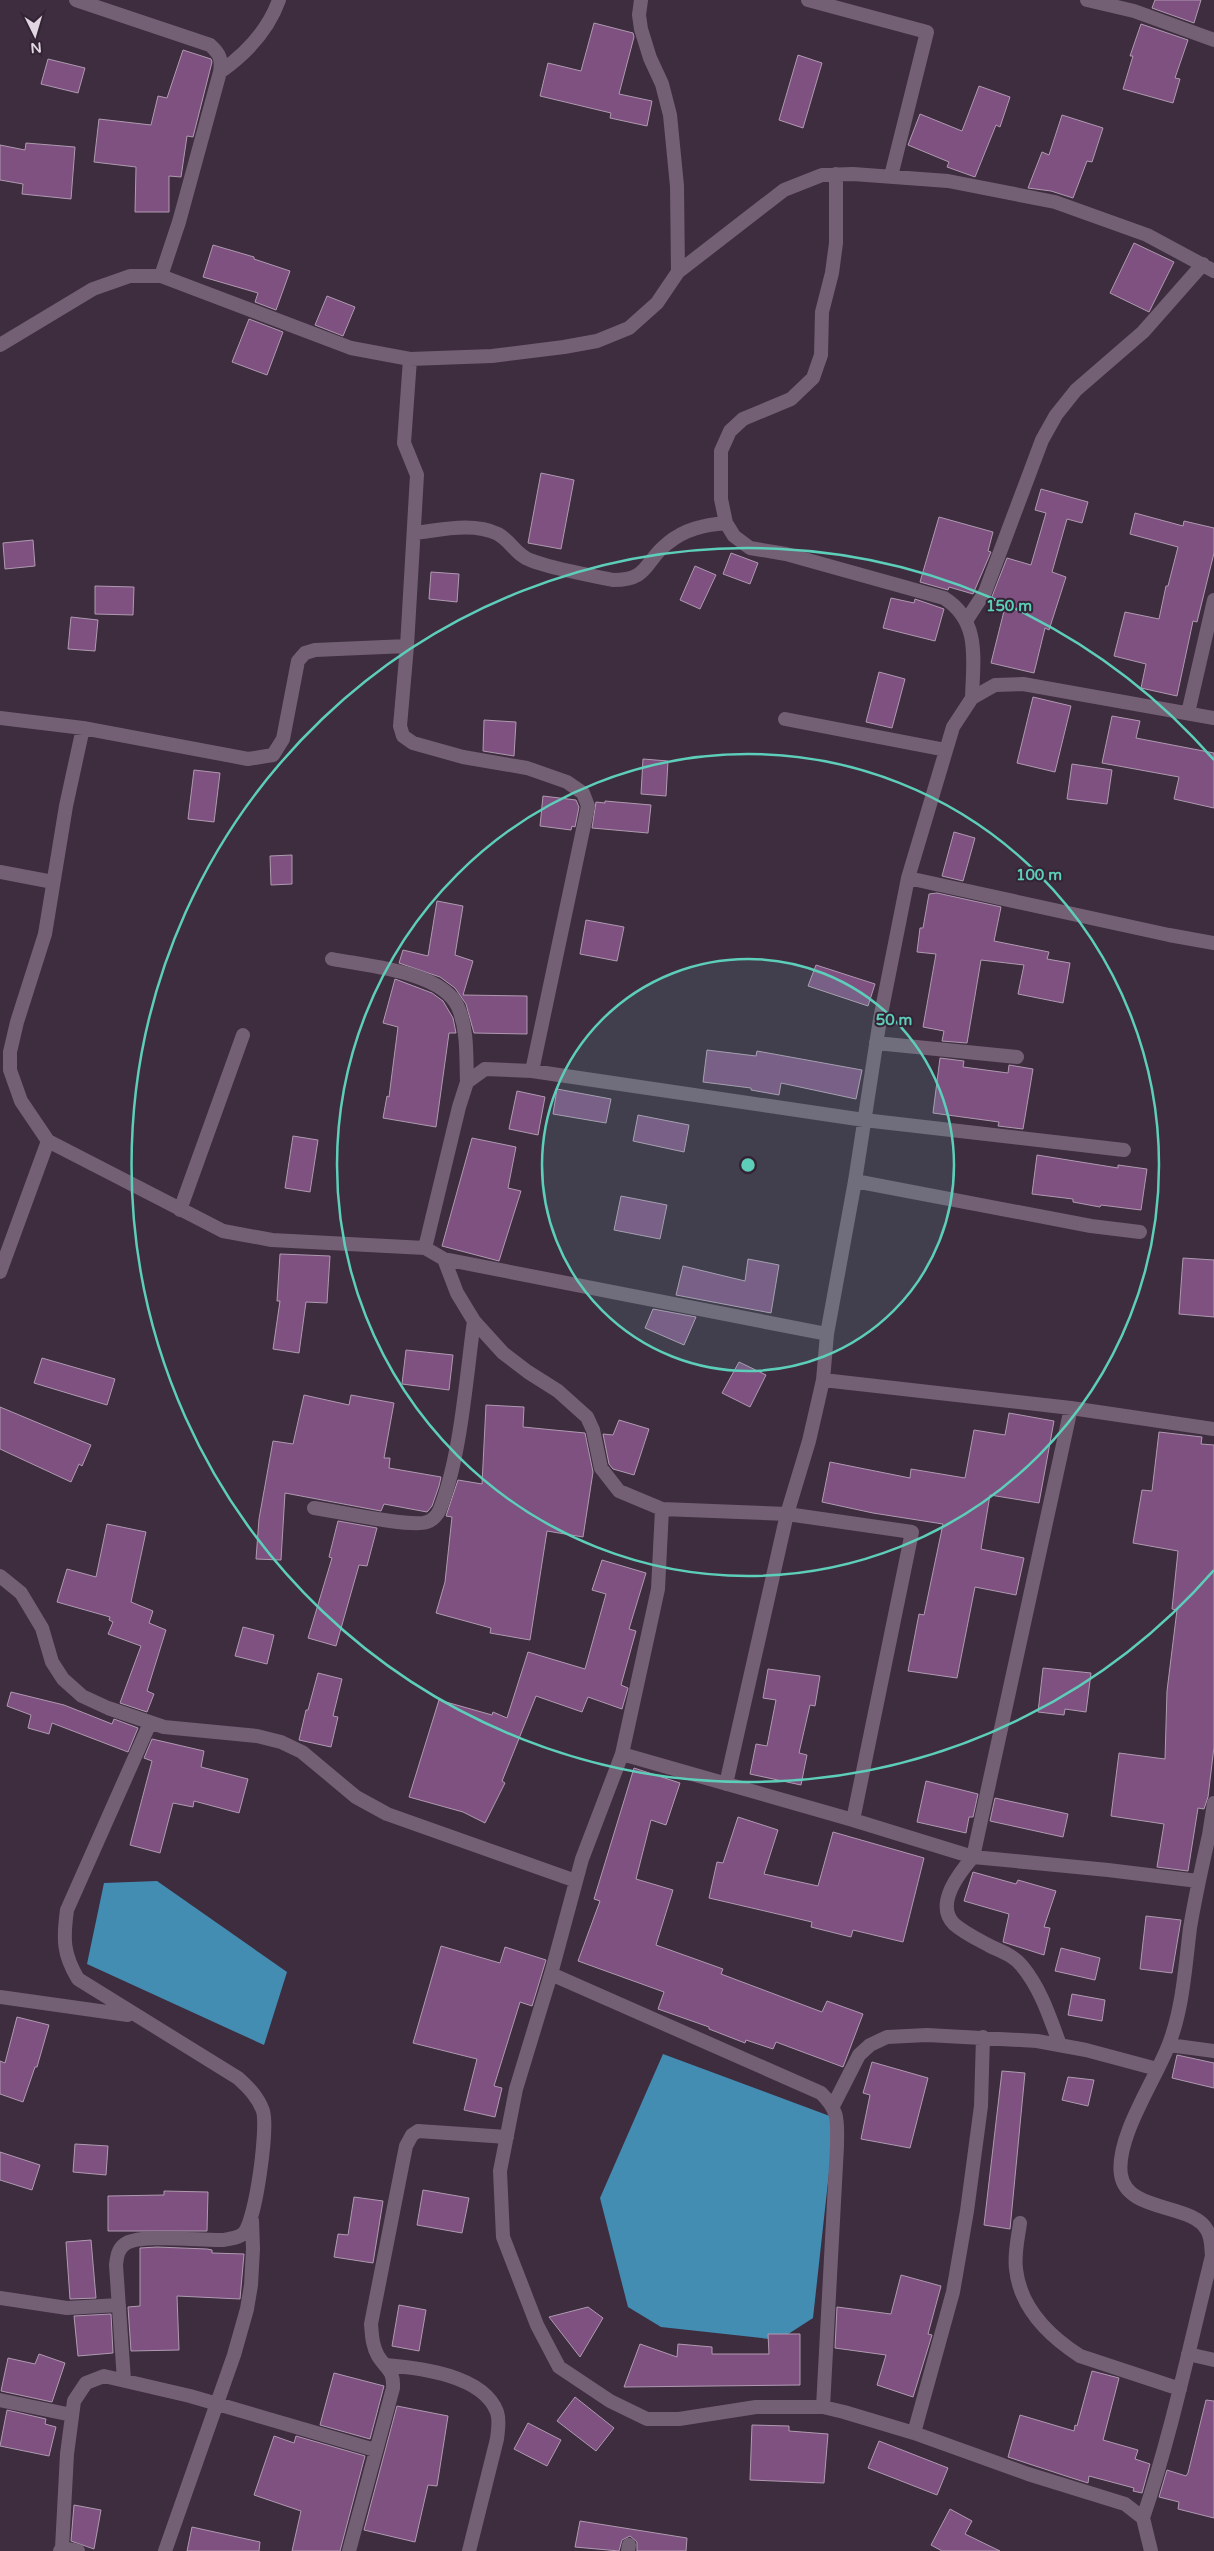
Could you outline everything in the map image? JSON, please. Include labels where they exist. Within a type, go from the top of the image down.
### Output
[{"type":"street","points":[[76,0],[109,5],[210,45],[218,52],[222,59],[179,222],[161,276]]},
{"type":"street","points":[[220,72],[242,57],[261,35],[279,0]]},
{"type":"street","points":[[641,0],[639,15],[641,29],[670,115],[677,186],[678,272]]},
{"type":"street","points":[[808,0],[927,32],[892,176]]},
{"type":"street","points":[[1087,0],[1110,2],[1214,40]]},
{"type":"street","points":[[836,174],[836,243],[832,273],[822,312],[821,355],[813,378],[791,399],[743,419],[730,431],[721,451],[721,499],[726,523],[734,536],[750,548],[786,554],[944,598],[956,606],[966,621],[973,642],[972,698]]},
{"type":"street","points":[[0,345],[93,289],[130,276],[161,276],[351,348],[410,359],[492,356],[597,342],[630,328],[657,303],[678,272],[784,190],[822,175],[836,174],[948,180],[1055,202],[1147,235],[1208,267],[1143,332],[1076,390],[1056,415],[1042,440],[985,592],[966,621]]},
{"type":"street","points":[[410,359],[404,443],[417,475],[407,646],[400,726],[403,736],[414,743],[464,757],[527,768],[567,782],[584,793],[588,806],[532,1071]]},
{"type":"street","points":[[414,532],[468,527],[484,529],[498,534],[529,560],[613,580],[623,580],[637,577],[667,543],[684,532],[726,523]]},
{"type":"street","points":[[1188,714],[1214,600]]},
{"type":"street","points":[[0,718],[83,728],[248,759],[273,755],[284,739],[298,661],[305,653],[315,650],[407,646]]},
{"type":"street","points":[[726,1784],[787,1514],[809,1441],[824,1380],[828,1334],[855,1182],[876,1043],[908,878],[953,727],[972,698],[995,685],[1024,684],[1214,718]]},
{"type":"street","points":[[785,720],[946,750]]},
{"type":"street","points":[[83,728],[66,806],[45,934],[17,1022],[5,1052],[21,1101],[48,1141],[223,1231],[272,1240],[425,1248],[444,1259],[828,1334]]},
{"type":"street","points":[[0,872],[53,882]]},
{"type":"street","points":[[908,878],[1170,936],[1214,943]]},
{"type":"street","points":[[332,959],[424,978],[446,991],[457,1005],[464,1027],[467,1082],[459,1107],[425,1248]]},
{"type":"street","points":[[180,1210],[243,1035]]},
{"type":"street","points":[[876,1043],[1016,1057]]},
{"type":"street","points":[[467,1082],[485,1069],[532,1071],[864,1120],[1124,1150]]},
{"type":"street","points":[[0,1272],[48,1141]]},
{"type":"street","points":[[855,1182],[1091,1226],[1140,1232]]},
{"type":"street","points":[[444,1259],[457,1293],[474,1321],[503,1353],[574,1404],[587,1418],[593,1430],[601,1468],[619,1491],[662,1509],[787,1514],[912,1532],[854,1820]]},
{"type":"street","points":[[314,1508],[406,1522],[425,1523],[431,1520],[440,1510],[454,1459],[474,1321]]},
{"type":"street","points":[[824,1380],[1071,1408],[1214,1429]]},
{"type":"street","points":[[1060,2045],[1046,2007],[1022,1966],[1009,1954],[987,1944],[953,1923],[949,1912],[949,1894],[955,1878],[973,1857],[1071,1408]]},
{"type":"street","points":[[662,1509],[658,1589],[622,1754],[582,1858],[551,1974],[516,2089],[500,2171],[503,2237],[536,2325],[559,2367],[610,2401],[647,2419],[679,2419],[756,2407],[823,2408],[914,2433],[1028,2474],[1125,2504],[1143,2518]]},
{"type":"street","points":[[0,1576],[20,1593],[42,1628],[52,1662],[63,1679],[82,1696],[108,1708],[164,1727],[257,1736],[281,1742],[302,1752],[356,1798],[387,1814],[576,1880]]},
{"type":"street","points":[[150,1723],[67,1910],[64,1936],[67,1961],[78,1980],[238,2078],[256,2096],[264,2113],[265,2134],[252,2219],[251,2285],[234,2355],[165,2551]]},
{"type":"street","points":[[622,1754],[854,1820],[973,1857],[1198,1881]]},
{"type":"street","points":[[1151,2551],[1143,2518],[1159,2470],[1180,2389],[1212,2256],[1211,2243],[1207,2229],[1195,2219],[1145,2202],[1130,2191],[1121,2177],[1121,2162],[1125,2140],[1169,2045],[1182,2001],[1198,1881],[1212,1836],[1214,1803]]},
{"type":"street","points":[[551,1974],[802,2084],[821,2093],[834,2106],[837,2122],[837,2146],[823,2408]]},
{"type":"street","points":[[0,1998],[134,2016]]},
{"type":"street","points":[[834,2106],[859,2055],[887,2037],[927,2034],[982,2037],[1060,2045],[1157,2069]]},
{"type":"street","points":[[914,2433],[952,2292],[959,2256],[980,2114],[982,2037]]},
{"type":"street","points":[[1169,2045],[1214,2052]]},
{"type":"street","points":[[349,2551],[393,2388],[392,2372],[379,2356],[372,2341],[371,2324],[396,2189],[409,2140],[418,2131],[506,2137]]},
{"type":"street","points":[[124,2380],[116,2264],[118,2252],[126,2243],[142,2238],[202,2241],[235,2238],[244,2233],[252,2219]]},
{"type":"street","points":[[1020,2223],[1016,2268],[1021,2294],[1034,2316],[1066,2347],[1080,2356],[1180,2389]]},
{"type":"street","points":[[0,2298],[67,2308],[119,2305]]},
{"type":"street","points":[[1188,2354],[1214,2360]]},
{"type":"street","points":[[386,2365],[409,2367],[460,2379],[478,2389],[490,2400],[496,2411],[499,2422],[497,2439],[469,2551]]},
{"type":"street","points":[[78,2551],[61,2550],[74,2401],[86,2383],[104,2376],[217,2404],[375,2450]]},
{"type":"street","points":[[0,2400],[72,2415]]},
{"type":"water","points":[[157,1881],[287,1972],[264,2045],[87,1964],[104,1883]]},
{"type":"water","points":[[663,2054],[835,2118],[813,2318],[779,2340],[661,2327],[628,2307],[600,2198]]},
{"type":"building","points":[[1155,0],[1201,0],[1194,23],[1152,8]]},
{"type":"building","points":[[594,23],[633,33],[634,37],[619,94],[652,101],[647,126],[610,118],[611,113],[540,96],[548,63],[581,71]]},
{"type":"building","points":[[1141,24],[1188,40],[1175,78],[1180,79],[1173,103],[1123,89],[1133,56],[1130,56]]},
{"type":"building","points":[[183,50],[211,59],[212,62],[193,137],[187,136],[181,177],[169,176],[169,212],[135,212],[136,167],[94,162],[99,119],[151,125],[158,96],[167,98]]},
{"type":"building","points":[[798,55],[822,63],[803,128],[779,120]]},
{"type":"building","points":[[48,59],[85,68],[78,93],[41,84]]},
{"type":"building","points":[[979,86],[1010,97],[1000,127],[996,125],[975,177],[947,167],[949,162],[908,145],[920,114],[962,131]]},
{"type":"building","points":[[1062,115],[1103,128],[1092,162],[1087,161],[1073,198],[1051,191],[1028,188],[1042,152],[1049,155]]},
{"type":"building","points":[[26,143],[75,147],[71,199],[22,194],[23,184],[0,180],[0,145],[25,150]]},
{"type":"building","points":[[1134,243],[1174,262],[1149,312],[1110,293]]},
{"type":"building","points":[[213,245],[254,257],[254,259],[290,271],[276,310],[255,302],[258,293],[203,277]]},
{"type":"building","points":[[327,296],[355,307],[343,336],[315,325]]},
{"type":"building","points":[[249,319],[283,332],[267,375],[232,362]]},
{"type":"building","points":[[541,473],[574,480],[561,549],[528,543]]},
{"type":"building","points":[[1041,489],[1088,502],[1082,523],[1067,519],[1052,572],[1066,577],[1049,630],[1045,628],[1034,673],[991,663],[1006,603],[991,599],[1007,558],[1031,565],[1046,513],[1035,510]]},
{"type":"building","points":[[1135,513],[1183,526],[1184,521],[1214,528],[1214,553],[1197,622],[1193,621],[1177,696],[1141,688],[1146,664],[1114,656],[1125,612],[1159,619],[1166,586],[1168,586],[1178,547],[1130,534]]},
{"type":"building","points":[[939,517],[993,532],[988,551],[991,552],[973,594],[949,587],[948,590],[920,582]]},
{"type":"building","points":[[33,540],[35,566],[5,569],[3,543]]},
{"type":"building","points":[[731,553],[758,563],[750,584],[723,574]]},
{"type":"building","points":[[695,566],[716,575],[700,609],[680,600]]},
{"type":"building","points":[[431,572],[459,574],[457,602],[429,599]]},
{"type":"building","points":[[95,586],[134,587],[133,615],[95,614]]},
{"type":"building","points":[[891,598],[914,603],[915,599],[944,609],[935,641],[883,628]]},
{"type":"building","points":[[71,617],[98,620],[95,651],[68,649]]},
{"type":"building","points":[[879,672],[905,679],[892,728],[866,722]]},
{"type":"building","points":[[1033,697],[1071,706],[1055,772],[1017,763]]},
{"type":"building","points":[[1112,716],[1140,721],[1136,738],[1214,753],[1214,808],[1174,799],[1179,777],[1102,763]]},
{"type":"building","points":[[484,720],[516,722],[514,756],[483,751]]},
{"type":"building","points":[[643,759],[668,761],[666,796],[641,794]]},
{"type":"building","points":[[1072,764],[1112,770],[1107,804],[1067,799]]},
{"type":"building","points":[[194,770],[220,773],[214,822],[188,819]]},
{"type":"building","points":[[543,796],[576,800],[579,807],[575,827],[572,826],[571,830],[540,826]]},
{"type":"building","points":[[605,801],[651,805],[648,833],[592,828],[596,802],[605,803]]},
{"type":"building","points":[[954,832],[975,838],[963,881],[942,876]]},
{"type":"building","points":[[292,855],[292,884],[271,885],[270,856]]},
{"type":"building","points":[[937,893],[1001,907],[994,941],[1049,952],[1047,959],[1070,963],[1063,1003],[1018,994],[1024,965],[981,960],[967,1043],[942,1041],[944,1031],[923,1027],[936,954],[917,952],[920,928],[923,928],[929,894]]},
{"type":"building","points":[[437,901],[463,906],[455,955],[473,961],[463,995],[527,996],[527,1034],[474,1033],[466,1004],[455,988],[440,977],[399,963],[403,950],[428,956]]},
{"type":"building","points":[[586,920],[624,927],[617,961],[580,954]]},
{"type":"building","points":[[816,965],[875,984],[868,1006],[808,986]]},
{"type":"building","points":[[395,979],[432,993],[443,1001],[453,1018],[456,1033],[449,1033],[436,1127],[383,1118],[387,1096],[389,1097],[398,1027],[383,1023]]},
{"type":"building","points":[[707,1050],[756,1056],[757,1051],[862,1070],[856,1099],[781,1083],[779,1095],[751,1090],[751,1088],[703,1082]]},
{"type":"building","points":[[940,1058],[964,1061],[963,1067],[1008,1073],[1009,1065],[1033,1069],[1023,1129],[998,1126],[999,1122],[933,1113]]},
{"type":"building","points":[[557,1089],[611,1099],[606,1123],[553,1114]]},
{"type":"building","points":[[517,1091],[545,1097],[538,1135],[509,1129]]},
{"type":"building","points":[[638,1115],[689,1125],[684,1152],[633,1141]]},
{"type":"building","points":[[293,1136],[318,1140],[310,1192],[285,1188]]},
{"type":"building","points":[[472,1138],[516,1147],[508,1188],[521,1191],[499,1261],[442,1246]]},
{"type":"building","points":[[1037,1155],[1118,1168],[1118,1165],[1147,1169],[1141,1210],[1101,1205],[1100,1207],[1073,1202],[1073,1199],[1032,1194]]},
{"type":"building","points":[[621,1196],[667,1205],[660,1239],[614,1230]]},
{"type":"building","points":[[280,1254],[330,1256],[327,1303],[306,1302],[299,1353],[273,1349],[280,1301],[277,1301]]},
{"type":"building","points":[[1183,1258],[1214,1260],[1214,1317],[1179,1314]]},
{"type":"building","points":[[748,1259],[779,1265],[771,1313],[676,1295],[683,1266],[745,1281]]},
{"type":"building","points":[[653,1309],[696,1317],[684,1345],[645,1328]]},
{"type":"building","points":[[406,1350],[453,1355],[449,1390],[402,1384]]},
{"type":"building","points":[[42,1358],[115,1379],[107,1405],[34,1383]]},
{"type":"building","points":[[739,1362],[766,1375],[750,1407],[722,1393]]},
{"type":"building","points":[[304,1395],[349,1405],[351,1395],[394,1403],[384,1458],[390,1458],[389,1468],[441,1477],[439,1486],[432,1506],[427,1512],[384,1504],[381,1511],[285,1493],[281,1560],[256,1559],[259,1519],[273,1441],[293,1444]]},
{"type":"building","points":[[486,1405],[524,1407],[523,1427],[585,1433],[593,1472],[583,1537],[547,1531],[530,1640],[490,1633],[491,1628],[436,1613],[445,1582],[452,1517],[446,1516],[458,1480],[482,1484]]},
{"type":"building","points":[[0,1407],[91,1445],[82,1466],[79,1464],[71,1482],[0,1449]]},
{"type":"building","points":[[1009,1413],[1054,1421],[1039,1503],[990,1495],[981,1549],[1024,1558],[1016,1595],[975,1587],[957,1678],[908,1671],[919,1614],[924,1615],[943,1524],[873,1513],[822,1502],[830,1462],[910,1478],[911,1469],[965,1478],[974,1430],[1005,1435]]},
{"type":"building","points":[[619,1420],[649,1429],[634,1475],[613,1469],[609,1464],[603,1434],[613,1435]]},
{"type":"building","points":[[1159,1432],[1202,1437],[1201,1444],[1214,1445],[1214,1747],[1208,1797],[1204,1809],[1198,1808],[1188,1871],[1157,1867],[1164,1824],[1111,1816],[1119,1753],[1165,1759],[1167,1691],[1177,1610],[1172,1609],[1178,1551],[1133,1543],[1142,1490],[1152,1491]]},
{"type":"building","points":[[338,1521],[377,1528],[367,1566],[359,1565],[336,1646],[308,1638],[332,1558],[329,1557]]},
{"type":"building","points":[[107,1524],[146,1532],[131,1602],[153,1611],[149,1623],[166,1630],[147,1691],[154,1694],[147,1712],[120,1703],[141,1646],[108,1634],[113,1622],[109,1620],[110,1617],[57,1602],[67,1569],[96,1577]]},
{"type":"building","points":[[602,1560],[646,1573],[629,1629],[636,1631],[621,1685],[628,1688],[622,1709],[588,1697],[582,1712],[536,1696],[502,1781],[505,1783],[485,1823],[463,1812],[409,1797],[439,1700],[492,1715],[493,1712],[507,1718],[528,1652],[585,1669],[606,1594],[592,1590]]},
{"type":"building","points":[[243,1627],[274,1635],[267,1664],[235,1656]]},
{"type":"building","points":[[1043,1668],[1091,1673],[1086,1712],[1065,1709],[1064,1715],[1038,1712]]},
{"type":"building","points":[[768,1669],[820,1676],[815,1706],[810,1705],[799,1753],[807,1755],[801,1785],[750,1774],[756,1744],[767,1746],[776,1700],[763,1698]]},
{"type":"building","points":[[318,1673],[342,1679],[333,1716],[338,1717],[331,1747],[299,1740]]},
{"type":"building","points":[[11,1692],[64,1705],[112,1724],[114,1719],[138,1728],[128,1752],[52,1723],[49,1734],[28,1728],[31,1715],[7,1706]]},
{"type":"building","points":[[152,1739],[204,1751],[201,1767],[248,1779],[239,1813],[194,1801],[193,1807],[173,1803],[160,1853],[130,1845],[152,1761],[144,1758]]},
{"type":"building","points":[[634,1768],[680,1783],[666,1825],[651,1820],[636,1879],[673,1890],[656,1945],[723,1969],[721,1974],[822,2012],[827,2001],[863,2014],[843,2067],[776,2042],[773,2049],[746,2040],[745,2043],[709,2029],[709,2027],[658,2009],[664,1992],[578,1961],[600,1901],[594,1899]]},
{"type":"building","points":[[926,1781],[978,1794],[973,1817],[969,1817],[966,1833],[917,1822]]},
{"type":"building","points":[[995,1798],[1068,1814],[1063,1837],[990,1821]]},
{"type":"building","points":[[738,1817],[778,1830],[764,1874],[818,1886],[833,1832],[924,1858],[903,1942],[853,1930],[851,1937],[811,1927],[812,1922],[709,1898],[717,1862],[723,1863]]},
{"type":"building","points":[[973,1872],[1016,1884],[1018,1880],[1056,1891],[1044,1927],[1050,1928],[1044,1955],[1003,1942],[1009,1914],[964,1901]]},
{"type":"building","points":[[1146,1916],[1181,1920],[1172,1973],[1140,1969]]},
{"type":"building","points":[[441,1946],[500,1963],[505,1947],[546,1960],[532,2006],[520,2002],[494,2086],[502,2088],[495,2117],[464,2110],[477,2059],[413,2043]]},
{"type":"building","points":[[1061,1948],[1100,1958],[1095,1980],[1055,1971]]},
{"type":"building","points":[[1072,1994],[1105,2000],[1102,2021],[1068,2015]]},
{"type":"building","points":[[17,2017],[49,2025],[37,2067],[35,2067],[23,2102],[0,2094],[0,2061],[5,2063]]},
{"type":"building","points":[[1177,2055],[1214,2063],[1214,2088],[1172,2078]]},
{"type":"building","points":[[872,2062],[928,2078],[910,2148],[861,2139],[870,2095],[863,2093]]},
{"type":"building","points":[[1002,2071],[1025,2073],[1010,2229],[984,2225]]},
{"type":"building","points":[[1068,2077],[1094,2080],[1088,2106],[1062,2100]]},
{"type":"building","points":[[75,2144],[108,2146],[106,2175],[73,2172]]},
{"type":"building","points":[[0,2152],[40,2165],[32,2190],[0,2180]]},
{"type":"building","points":[[423,2190],[469,2198],[462,2233],[417,2225]]},
{"type":"building","points":[[164,2191],[208,2192],[207,2231],[108,2231],[108,2196],[164,2195]]},
{"type":"building","points":[[354,2197],[383,2201],[373,2263],[334,2257],[338,2234],[348,2235]]},
{"type":"building","points":[[91,2240],[96,2298],[70,2299],[66,2242]]},
{"type":"building","points":[[140,2248],[207,2249],[212,2250],[212,2253],[244,2254],[240,2299],[177,2296],[179,2350],[131,2351],[128,2307],[140,2306]]},
{"type":"building","points":[[901,2275],[941,2286],[928,2334],[932,2335],[913,2397],[877,2385],[886,2355],[835,2348],[837,2307],[891,2314]]},
{"type":"building","points":[[399,2305],[426,2310],[419,2351],[392,2346]]},
{"type":"building","points":[[588,2307],[603,2318],[580,2357],[549,2317]]},
{"type":"building","points":[[111,2314],[113,2353],[78,2356],[74,2316]]},
{"type":"building","points":[[768,2334],[800,2334],[800,2385],[624,2387],[640,2344],[677,2357],[678,2344],[712,2347],[712,2354],[769,2354]]},
{"type":"building","points":[[39,2354],[65,2363],[52,2402],[1,2391],[8,2358],[35,2364]]},
{"type":"building","points":[[1092,2371],[1119,2378],[1103,2440],[1138,2450],[1135,2459],[1150,2464],[1142,2493],[1133,2491],[1134,2488],[1089,2476],[1088,2483],[1008,2457],[1020,2415],[1074,2431]]},
{"type":"building","points":[[334,2373],[384,2386],[370,2439],[320,2425]]},
{"type":"building","points":[[575,2397],[614,2428],[596,2451],[557,2421]]},
{"type":"building","points":[[1206,2400],[1214,2401],[1214,2518],[1178,2509],[1179,2502],[1159,2497],[1167,2470],[1186,2476],[1188,2473]]},
{"type":"building","points":[[397,2406],[448,2416],[437,2486],[428,2485],[415,2542],[364,2530]]},
{"type":"building","points":[[7,2410],[46,2419],[45,2424],[56,2427],[49,2456],[0,2446]]},
{"type":"building","points":[[528,2423],[561,2440],[547,2466],[514,2449]]},
{"type":"building","points":[[752,2425],[789,2426],[789,2431],[828,2434],[824,2483],[750,2480]]},
{"type":"building","points":[[274,2436],[294,2443],[296,2436],[365,2456],[340,2551],[292,2551],[301,2511],[254,2495]]},
{"type":"building","points":[[879,2441],[948,2468],[937,2495],[868,2468]]},
{"type":"building","points":[[74,2505],[101,2510],[94,2549],[71,2541]]},
{"type":"building","points":[[950,2509],[972,2521],[965,2534],[1000,2551],[942,2551],[931,2545]]},
{"type":"building","points":[[580,2521],[687,2538],[686,2551],[637,2551],[637,2542],[630,2536],[622,2540],[619,2551],[575,2547]]},
{"type":"building","points":[[192,2527],[260,2542],[259,2551],[187,2551]]}]
